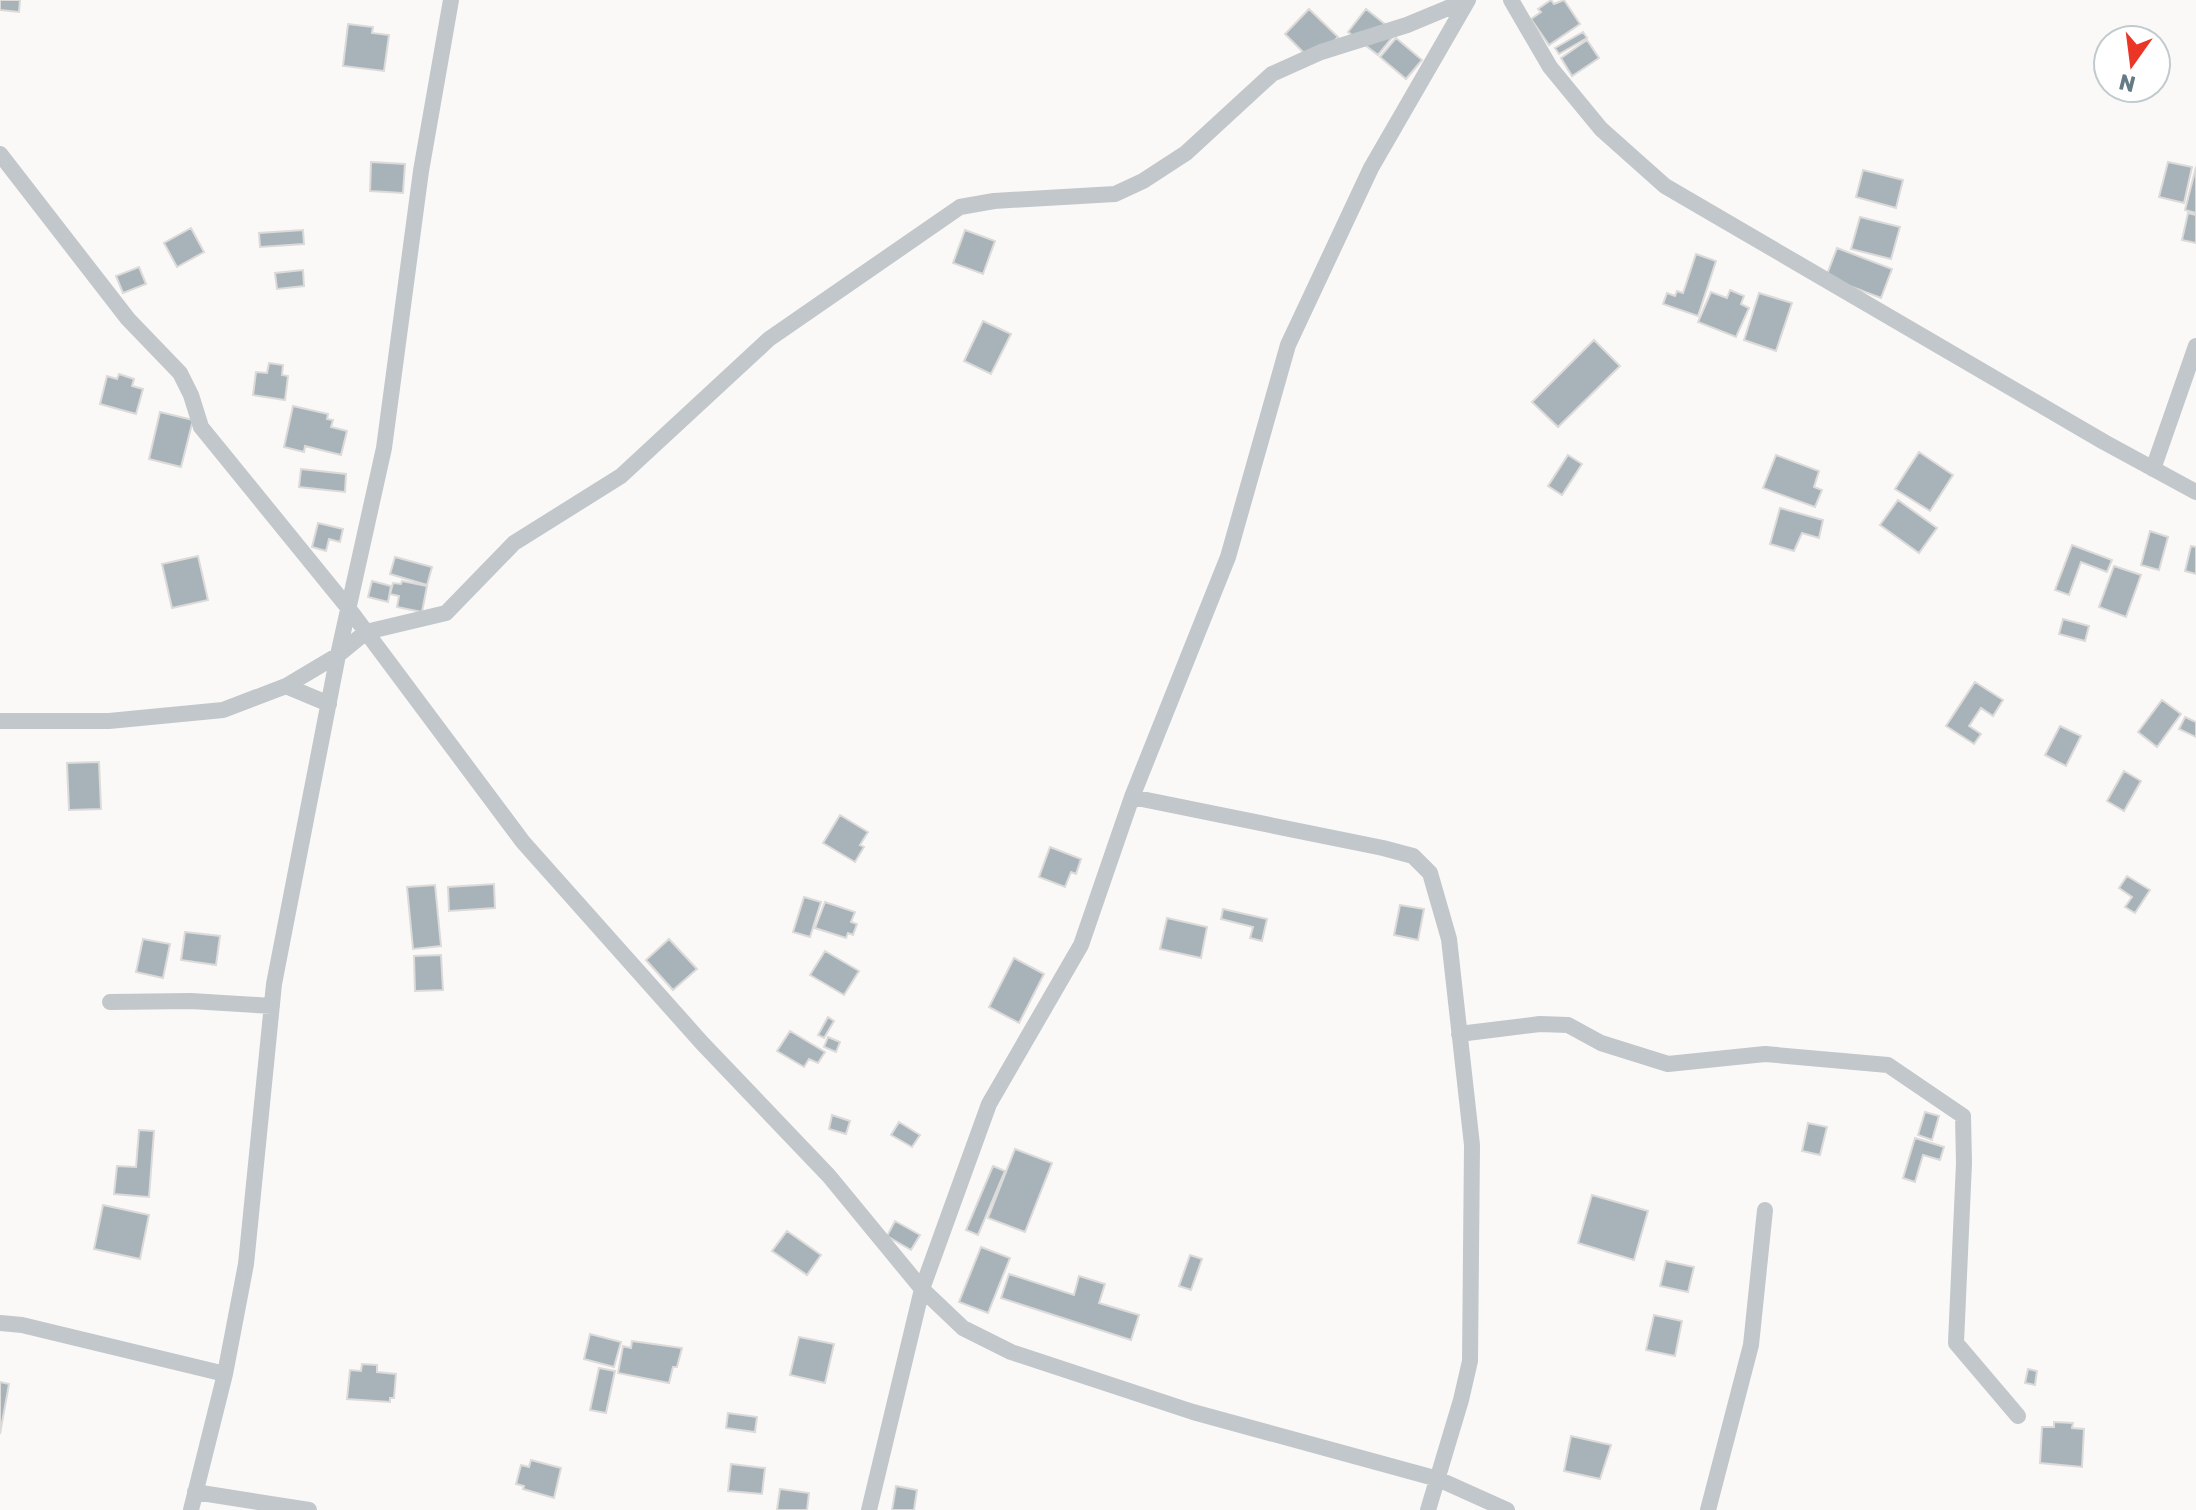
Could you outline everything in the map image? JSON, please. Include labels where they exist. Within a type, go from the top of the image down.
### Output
[{"type":"street","points":[[191,1510],[225,1374],[246,1264],[272,1006],[338,655],[384,448],[421,171],[451,0]]},
{"type":"street","points":[[0,721],[109,721],[223,710],[286,686],[338,655],[366,632],[446,613],[514,543],[621,476],[769,339],[960,207],[994,201],[1115,194],[1143,181],[1186,153],[1272,74],[1321,52],[1407,25],[1468,0]]},
{"type":"street","points":[[869,1510],[922,1289],[989,1104],[1081,945],[1132,797],[1228,557],[1288,345],[1371,168],[1468,0]]},
{"type":"street","points":[[1511,0],[1558,77],[1601,129],[1665,186],[2196,492]]},
{"type":"street","points":[[0,154],[128,319],[180,373],[201,427],[349,609],[523,842],[702,1043],[829,1176],[922,1289],[963,1328],[1011,1352],[1193,1412],[1438,1479],[1507,1510]]},
{"type":"street","points":[[2153,469],[2196,346]]},
{"type":"street","points":[[286,686],[329,704]]},
{"type":"street","points":[[1132,797],[1413,856],[1430,873],[1449,939],[1472,1145],[1472,1319],[1467,1374],[1428,1510]]},
{"type":"street","points":[[110,1002],[191,1001],[272,1006]]},
{"type":"street","points":[[1459,1034],[1540,1024],[1568,1025],[1601,1043],[1668,1064],[1765,1054],[1888,1065],[1963,1116],[1956,1343],[2018,1416]]},
{"type":"street","points":[[1708,1510],[1751,1345],[1765,1210]]},
{"type":"street","points":[[0,1323],[22,1325],[225,1374]]},
{"type":"street","points":[[195,1492],[309,1510]]},
{"type":"building","points":[[0,0],[20,0],[19,12],[0,10]]},
{"type":"building","points":[[1551,0],[1554,4],[1564,0],[1580,24],[1549,45],[1531,19],[1541,12],[1538,9]]},
{"type":"building","points":[[1309,9],[1338,37],[1313,62],[1285,34]]},
{"type":"building","points":[[1366,9],[1396,33],[1378,55],[1348,32]]},
{"type":"building","points":[[348,24],[373,27],[372,33],[389,35],[384,71],[343,66]]},
{"type":"building","points":[[1583,32],[1587,38],[1559,54],[1555,48]]},
{"type":"building","points":[[1396,38],[1422,60],[1406,79],[1380,57]]},
{"type":"building","points":[[1587,40],[1599,58],[1572,76],[1561,58]]},
{"type":"building","points":[[371,162],[405,164],[403,193],[370,191]]},
{"type":"building","points":[[2168,162],[2192,167],[2184,203],[2159,197]]},
{"type":"building","points":[[2196,167],[2196,213],[2185,210]]},
{"type":"building","points":[[1863,170],[1903,180],[1896,208],[1856,197]]},
{"type":"building","points":[[2188,213],[2196,215],[2196,243],[2182,240]]},
{"type":"building","points":[[1860,217],[1900,227],[1891,259],[1851,249]]},
{"type":"building","points":[[191,228],[204,252],[177,267],[164,243]]},
{"type":"building","points":[[303,230],[304,244],[260,247],[259,233]]},
{"type":"building","points":[[965,230],[995,241],[983,274],[953,263]]},
{"type":"building","points":[[1837,248],[1892,269],[1881,298],[1826,277]]},
{"type":"building","points":[[1696,254],[1716,261],[1698,316],[1663,304],[1667,293],[1675,296],[1677,291],[1683,293]]},
{"type":"building","points":[[139,267],[146,284],[123,293],[116,276]]},
{"type":"building","points":[[303,270],[304,286],[277,289],[275,273]]},
{"type":"building","points":[[1730,290],[1744,296],[1741,304],[1749,308],[1736,337],[1698,322],[1711,292],[1727,298]]},
{"type":"building","points":[[1759,293],[1792,303],[1776,351],[1744,340]]},
{"type":"building","points":[[983,321],[1011,334],[991,374],[964,361]]},
{"type":"building","points":[[1594,340],[1620,366],[1558,427],[1532,402]]},
{"type":"building","points":[[269,363],[283,365],[282,375],[288,376],[285,400],[253,395],[256,372],[267,373]]},
{"type":"building","points":[[119,374],[134,379],[132,386],[143,389],[136,414],[100,404],[107,376],[117,379]]},
{"type":"building","points":[[293,406],[328,414],[327,419],[333,420],[331,427],[347,431],[341,455],[305,446],[304,452],[284,447]]},
{"type":"building","points":[[160,412],[193,420],[181,467],[149,459]]},
{"type":"building","points":[[1919,452],[1953,475],[1930,511],[1895,489]]},
{"type":"building","points":[[1568,455],[1582,464],[1562,495],[1548,486]]},
{"type":"building","points":[[1776,455],[1819,471],[1814,487],[1822,490],[1815,507],[1763,488]]},
{"type":"building","points":[[301,469],[346,474],[345,492],[299,487]]},
{"type":"building","points":[[1898,500],[1937,528],[1919,553],[1880,525]]},
{"type":"building","points":[[1780,508],[1823,520],[1819,538],[1802,533],[1794,551],[1770,544]]},
{"type":"building","points":[[318,523],[343,529],[340,542],[329,539],[326,551],[312,547]]},
{"type":"building","points":[[2150,531],[2168,537],[2159,570],[2141,565]]},
{"type":"building","points":[[2072,545],[2112,560],[2107,572],[2081,562],[2069,595],[2055,590]]},
{"type":"building","points":[[2191,546],[2196,547],[2196,574],[2185,571]]},
{"type":"building","points":[[198,556],[208,600],[172,608],[162,564]]},
{"type":"building","points":[[395,557],[432,567],[427,585],[390,574]]},
{"type":"building","points":[[2114,566],[2141,575],[2126,617],[2099,607]]},
{"type":"building","points":[[372,581],[391,586],[388,602],[368,597]]},
{"type":"building","points":[[402,581],[427,586],[422,612],[397,607],[399,596],[390,594],[393,583],[401,584]]},
{"type":"building","points":[[2063,619],[2089,626],[2085,641],[2059,634]]},
{"type":"building","points":[[1975,682],[2003,700],[1993,716],[1981,708],[1969,726],[1981,734],[1974,744],[1946,726]]},
{"type":"building","points":[[2162,700],[2181,714],[2157,747],[2138,732]]},
{"type":"building","points":[[2185,717],[2196,722],[2196,737],[2179,729]]},
{"type":"building","points":[[2060,726],[2081,736],[2066,766],[2045,755]]},
{"type":"building","points":[[99,762],[101,809],[69,810],[67,763]]},
{"type":"building","points":[[2124,771],[2141,781],[2124,811],[2107,801]]},
{"type":"building","points":[[840,815],[868,832],[855,862],[823,843]]},
{"type":"building","points":[[1050,847],[1081,859],[1076,874],[1071,872],[1065,887],[1039,877]]},
{"type":"building","points":[[2127,876],[2150,890],[2135,913],[2125,907],[2132,897],[2119,888]]},
{"type":"building","points":[[494,884],[495,908],[449,911],[448,887]]},
{"type":"building","points":[[435,885],[441,946],[413,949],[407,887]]},
{"type":"building","points":[[804,897],[821,902],[810,937],[793,932]]},
{"type":"building","points":[[825,902],[855,912],[851,922],[857,924],[853,935],[848,933],[846,938],[815,928]]},
{"type":"building","points":[[1400,905],[1424,909],[1418,940],[1394,935]]},
{"type":"building","points":[[1223,909],[1267,919],[1262,941],[1250,938],[1253,927],[1221,919]]},
{"type":"building","points":[[1167,918],[1207,927],[1201,958],[1160,949]]},
{"type":"building","points":[[185,932],[220,936],[216,965],[181,960]]},
{"type":"building","points":[[143,939],[170,944],[163,978],[136,972]]},
{"type":"building","points":[[669,939],[697,969],[673,990],[646,960]]},
{"type":"building","points":[[825,951],[859,971],[844,995],[810,975]]},
{"type":"building","points":[[441,955],[443,990],[415,991],[414,956]]},
{"type":"building","points":[[1014,958],[1044,974],[1019,1023],[989,1007]]},
{"type":"building","points":[[828,1017],[834,1021],[824,1038],[818,1035]]},
{"type":"building","points":[[790,1031],[825,1052],[818,1063],[809,1059],[804,1067],[777,1051]]},
{"type":"building","points":[[828,1037],[840,1042],[836,1052],[824,1047]]},
{"type":"building","points":[[1925,1112],[1939,1116],[1932,1140],[1918,1135]]},
{"type":"building","points":[[832,1115],[850,1121],[846,1134],[829,1129]]},
{"type":"building","points":[[899,1122],[920,1135],[912,1147],[891,1135]]},
{"type":"building","points":[[1808,1123],[1827,1127],[1820,1155],[1802,1151]]},
{"type":"building","points":[[139,1130],[154,1131],[149,1197],[114,1194],[117,1166],[136,1167]]},
{"type":"building","points":[[1915,1138],[1944,1147],[1940,1160],[1923,1155],[1915,1182],[1903,1178]]},
{"type":"building","points":[[1015,1149],[1052,1163],[1025,1232],[988,1218]]},
{"type":"building","points":[[993,1166],[1005,1171],[978,1235],[966,1230]]},
{"type":"building","points":[[1592,1195],[1648,1211],[1634,1260],[1578,1243]]},
{"type":"building","points":[[103,1205],[149,1215],[140,1259],[94,1249]]},
{"type":"building","points":[[895,1221],[920,1235],[911,1250],[887,1236]]},
{"type":"building","points":[[787,1231],[821,1255],[807,1275],[772,1251]]},
{"type":"building","points":[[981,1247],[1010,1258],[988,1313],[959,1302]]},
{"type":"building","points":[[1190,1255],[1202,1259],[1191,1290],[1179,1286]]},
{"type":"building","points":[[1666,1261],[1694,1267],[1688,1292],[1660,1286]]},
{"type":"building","points":[[1009,1274],[1074,1295],[1079,1276],[1105,1284],[1099,1303],[1139,1315],[1131,1340],[1001,1298]]},
{"type":"building","points":[[1654,1315],[1682,1321],[1675,1356],[1646,1350]]},
{"type":"building","points":[[590,1334],[621,1342],[614,1367],[584,1359]]},
{"type":"building","points":[[799,1337],[834,1344],[825,1383],[790,1375]]},
{"type":"building","points":[[632,1341],[682,1348],[669,1383],[618,1373],[623,1346],[631,1348]]},
{"type":"building","points":[[362,1364],[377,1365],[377,1372],[396,1374],[394,1398],[390,1398],[390,1402],[347,1399],[350,1370],[361,1371]]},
{"type":"building","points":[[599,1368],[615,1371],[606,1413],[590,1410]]},
{"type":"building","points":[[2028,1369],[2037,1371],[2035,1385],[2025,1383]]},
{"type":"building","points":[[0,1382],[9,1384],[0,1434]]},
{"type":"building","points":[[728,1413],[757,1417],[755,1432],[726,1428]]},
{"type":"building","points":[[2054,1422],[2073,1423],[2072,1428],[2084,1429],[2082,1467],[2040,1463],[2042,1427],[2054,1427]]},
{"type":"building","points":[[1571,1436],[1611,1445],[1600,1479],[1564,1471]]},
{"type":"building","points":[[531,1460],[561,1468],[554,1498],[516,1484],[521,1465],[529,1467]]},
{"type":"building","points":[[731,1464],[765,1468],[762,1494],[728,1491]]},
{"type":"building","points":[[896,1486],[917,1490],[914,1510],[892,1510]]},
{"type":"building","points":[[780,1489],[809,1493],[807,1510],[777,1510]]}]
